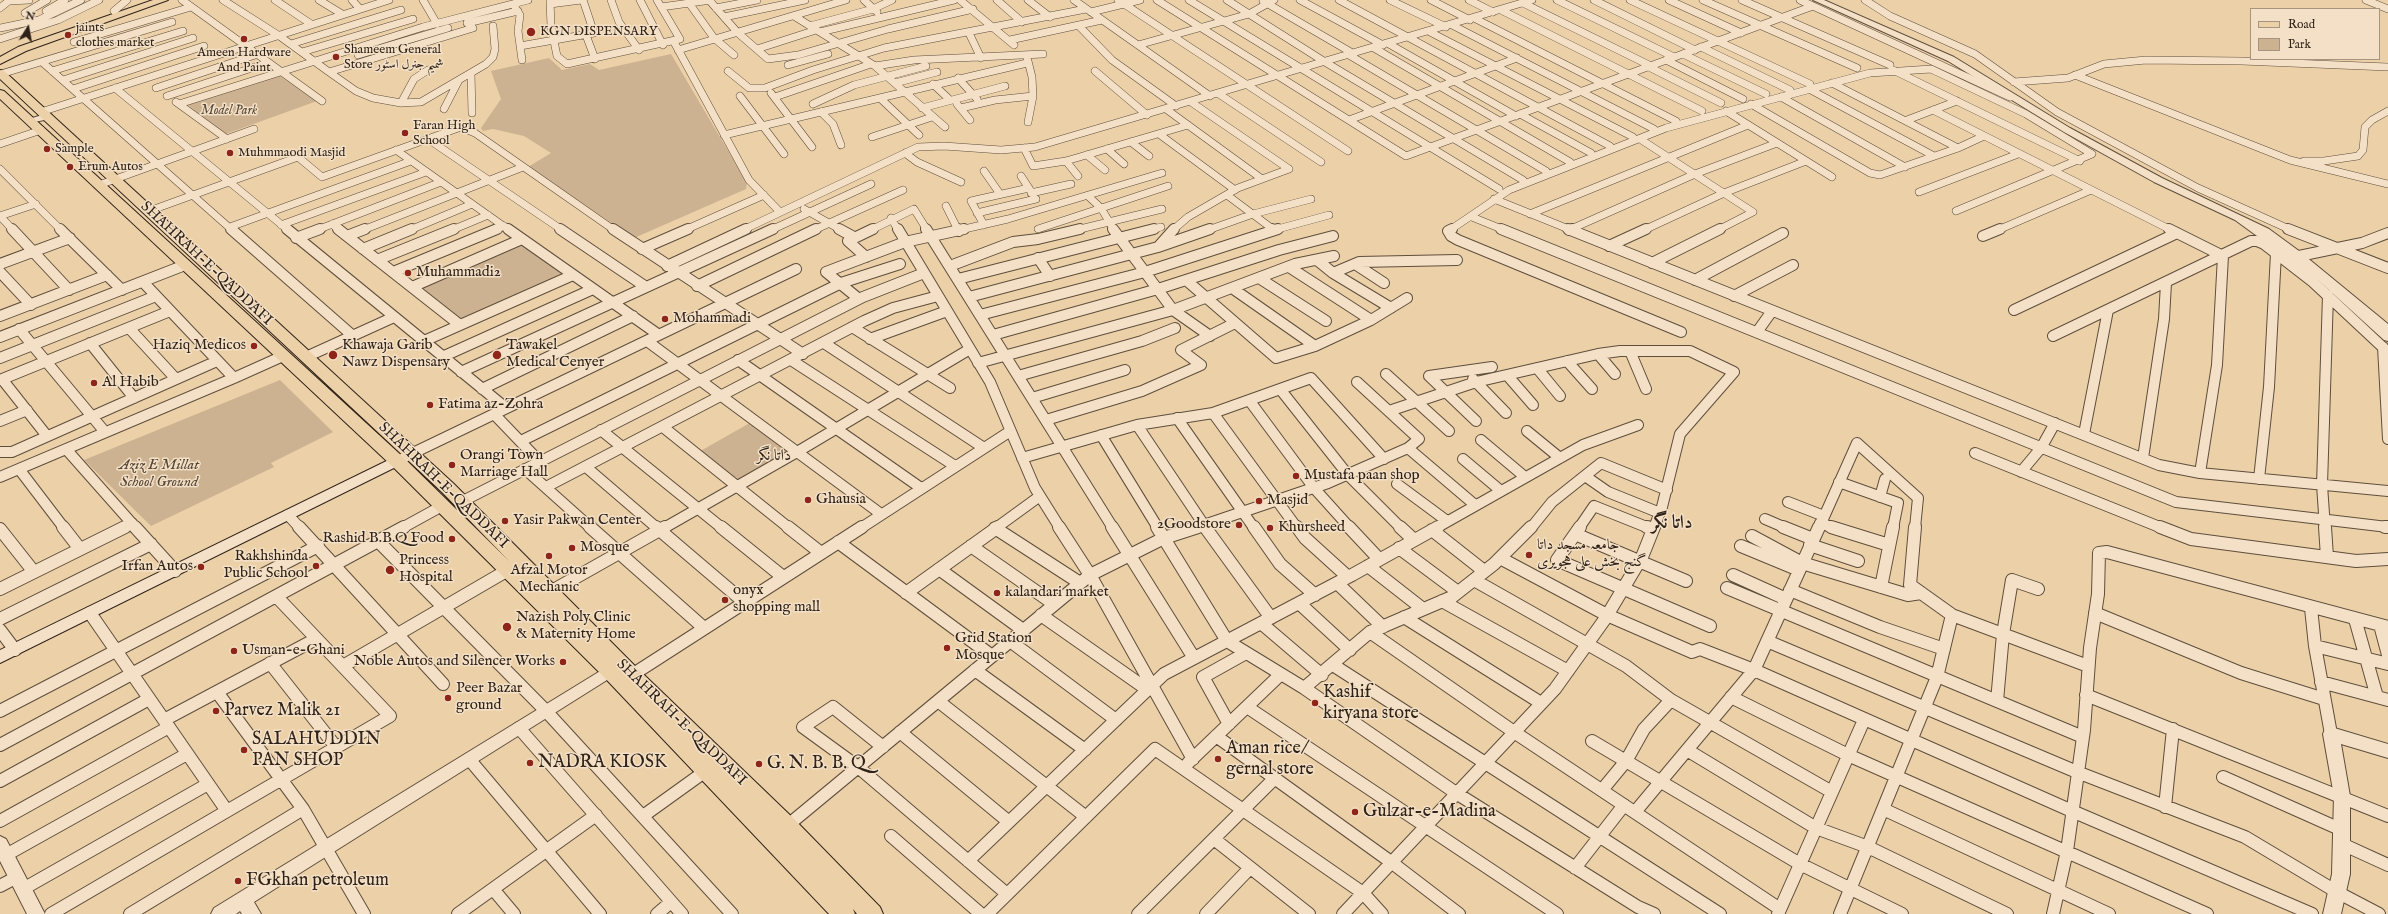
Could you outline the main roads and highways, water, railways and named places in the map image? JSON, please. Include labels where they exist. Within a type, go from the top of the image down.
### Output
[{"type":"main road","points":[[0,50],[147,0]]},
{"type":"main road","points":[[0,69],[22,48],[163,0]]},
{"type":"main road","name":"SHAHRAH-E-QADDAFI","points":[[0,69],[40,120],[99,185],[283,356],[404,458],[461,502],[632,675],[787,826],[872,914]]},
{"type":"main road","name":"SHAHRAH-E-QADDAFI","points":[[0,93],[40,120],[114,180],[306,357],[404,458],[442,506],[610,671],[707,770],[844,914]]},
{"type":"main road","points":[[0,658],[404,458]]},
{"type":"place","name":"KGN DISPENSARY","points":[[531,32]]},
{"type":"place","name":"jaints clothes market","points":[[68,35]]},
{"type":"place","name":"Ameen Hardware And Paint","points":[[244,39]]},
{"type":"place","name":"Shameem General Store شمیم جنرل اسٹور","points":[[336,57]]},
{"type":"place","name":"Faran High School","points":[[405,133]]},
{"type":"place","name":"Sample","points":[[47,149]]},
{"type":"place","name":"Muhmmaodi Masjid","points":[[230,153]]},
{"type":"place","name":"Erum Autos","points":[[70,167]]},
{"type":"place","name":"Muhammadi2","points":[[408,273]]},
{"type":"place","name":"Mohammadi","points":[[665,319]]},
{"type":"place","name":"Haziq Medicos","points":[[254,346]]},
{"type":"place","name":"Khawaja Garib Nawz Dispensary","points":[[333,355]]},
{"type":"place","name":"Tawakel Medical Cenyer","points":[[497,355]]},
{"type":"place","name":"Al Habib","points":[[94,383]]},
{"type":"place","name":"Fatima az-Zohra","points":[[430,405]]},
{"type":"place","name":"Orangi Town Marriage Hall","points":[[452,465]]},
{"type":"place","name":"Mustafa paan shop","points":[[1296,476]]},
{"type":"place","name":"Ghausia","points":[[808,500]]},
{"type":"place","name":"Masjid","points":[[1259,501]]},
{"type":"place","name":"Yasir Pakwan Center","points":[[505,521]]},
{"type":"place","name":"2Goodstore","points":[[1239,525]]},
{"type":"place","name":"Khursheed","points":[[1270,528]]},
{"type":"place","name":"Rashid B.B.Q Food","points":[[452,539]]},
{"type":"place","name":"Mosque","points":[[572,548]]},
{"type":"place","name":"جامعہ مسجد داتا گنج بخش علی ہجویری","points":[[1529,555]]},
{"type":"place","name":"Afzal Motor Mechanic","points":[[549,556]]},
{"type":"place","name":"Rakhshinda Public School","points":[[316,566]]},
{"type":"place","name":"Irfan Autos","points":[[201,567]]},
{"type":"place","name":"Princess Hospital","points":[[390,570]]},
{"type":"place","name":"kalandari market","points":[[997,593]]},
{"type":"place","name":"onyx shopping mall","points":[[725,600]]},
{"type":"place","name":"Nazish Poly Clinic & Maternity Home","points":[[507,627]]},
{"type":"place","name":"Grid Station Mosque","points":[[947,648]]},
{"type":"place","name":"Usman-e-Ghani","points":[[234,651]]},
{"type":"place","name":"Noble Autos and Silencer Works","points":[[563,662]]},
{"type":"place","name":"Peer Bazar ground","points":[[448,698]]},
{"type":"place","name":"Kashif kiryana store","points":[[1315,703]]},
{"type":"place","name":"Parvez Malik 21","points":[[216,711]]},
{"type":"place","name":"SALAHUDDIN PAN SHOP","points":[[244,750]]},
{"type":"place","name":"Aman rice/ gernal store","points":[[1218,759]]},
{"type":"place","name":"NADRA KIOSK","points":[[530,763]]},
{"type":"place","name":"G. N. B. B. Q","points":[[759,764]]},
{"type":"place","name":"Gulzar-e-Madina","points":[[1355,812]]},
{"type":"place","name":"FGkhan petroleum","points":[[238,881]]},
{"type":"district","name":"داتا نگر","points":[[774,457]]},
{"type":"district","name":"داتا نگر","points":[[1672,524]]},
{"type":"park label","name":"Model Park","points":[[229,111]]},
{"type":"park label","name":"Aziz E Millat School Ground","points":[[159,474]]}]
